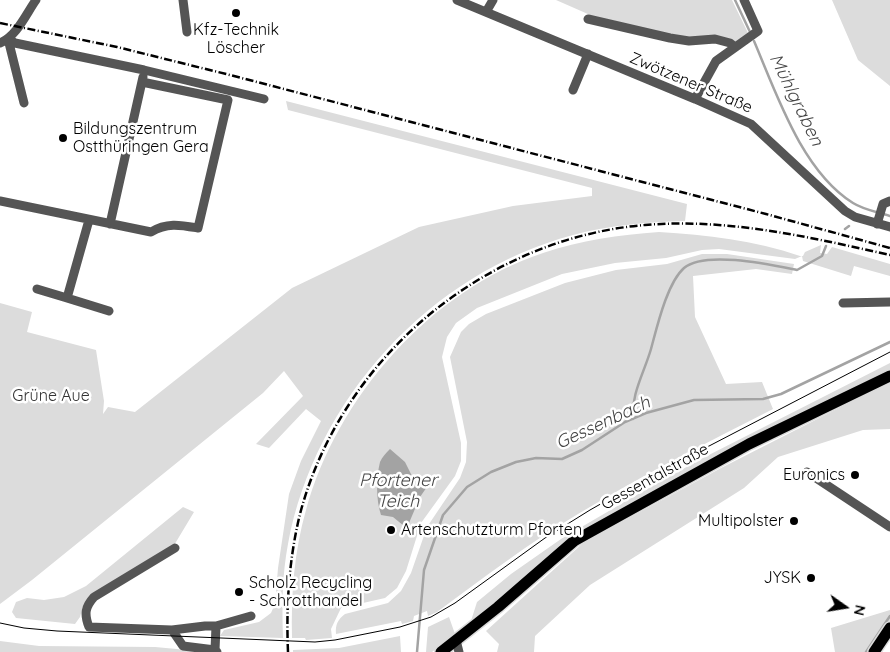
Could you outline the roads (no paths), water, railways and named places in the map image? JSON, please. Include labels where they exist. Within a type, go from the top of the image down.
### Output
[{"type":"main road","name":"Gessentalstraße","points":[[441,652],[574,541],[749,444],[890,376]]},
{"type":"main road","points":[[874,652],[890,628]]},
{"type":"street","points":[[4,41],[36,0]]},
{"type":"street","points":[[183,0],[187,32]]},
{"type":"street","name":"Zwötzener Straße","points":[[458,0],[752,124],[836,204],[855,216],[878,221],[890,227]]},
{"type":"street","points":[[486,12],[493,0]]},
{"type":"street","points":[[695,99],[716,61],[758,31],[744,0]]},
{"type":"street","points":[[588,19],[689,41],[715,39],[730,43],[735,48]]},
{"type":"street","points":[[4,41],[144,70],[264,98]]},
{"type":"street","points":[[4,41],[24,103]]},
{"type":"street","points":[[573,90],[588,54]]},
{"type":"street","points":[[110,224],[144,70]]},
{"type":"street","points":[[0,201],[151,232],[166,224],[198,228],[228,100],[142,82]]},
{"type":"street","points":[[878,221],[885,202],[890,201]]},
{"type":"street","points":[[67,298],[89,220]]},
{"type":"street","points":[[37,289],[109,312]]},
{"type":"street","points":[[844,302],[890,302]]},
{"type":"street","points":[[807,472],[890,528]]},
{"type":"street","points":[[175,548],[94,597],[86,606],[85,618],[89,627],[172,630],[216,626],[251,616]]},
{"type":"street","points":[[172,630],[183,646],[216,651],[216,626]]},
{"type":"street","points":[[456,640],[459,652]]},
{"type":"water","name":"Pfortener Teich","points":[[390,449],[405,462],[414,480],[429,484],[420,497],[409,523],[404,526],[393,517],[381,515],[378,503],[377,482],[380,462]]},
{"type":"waterway","name":"Mühlgraben","points":[[735,0],[750,32]]},
{"type":"waterway","name":"Mühlgraben","points":[[754,41],[782,108],[805,152],[819,172],[835,189],[853,203],[890,216]]},
{"type":"waterway","points":[[845,229],[849,226]]},
{"type":"waterway","points":[[633,419],[636,392],[663,306],[673,284],[684,268],[694,263],[722,259],[756,262],[797,270],[822,256],[826,246]]},
{"type":"waterway","name":"Gessenbach","points":[[417,652],[424,570],[443,515],[467,487],[491,472],[516,462],[536,458],[562,459],[582,450],[625,422],[646,413],[694,400],[763,399],[781,394],[890,342]]},
{"type":"waterway","points":[[866,652],[890,616]]},
{"type":"tram line","points":[[0,623],[24,628],[57,631],[315,642],[335,640],[400,627],[431,617],[455,603],[545,538],[634,485],[890,352]]},
{"type":"railway","points":[[0,23],[117,47],[230,75],[890,248]]},
{"type":"railway","points":[[288,652],[287,617],[293,548],[300,514],[320,457],[349,405],[385,357],[428,316],[476,281],[529,254],[586,235],[645,225],[707,224],[738,227],[799,236],[890,255]]},
{"type":"place","name":"Kfz-Technik Löscher","points":[[236,13]]},
{"type":"place","name":"Bildungszentrum Ostthüringen Gera","points":[[63,138]]},
{"type":"place","name":"Euronics","points":[[855,475]]},
{"type":"place","name":"Multipolster","points":[[794,521]]},
{"type":"place","name":"Artenschutzturm Pforten","points":[[391,530]]},
{"type":"place","name":"JYSK","points":[[811,578]]},
{"type":"place","name":"Scholz Recycling - Schrotthandel","points":[[239,592]]},
{"type":"park label","name":"Grüne Aue","points":[[51,396]]}]
